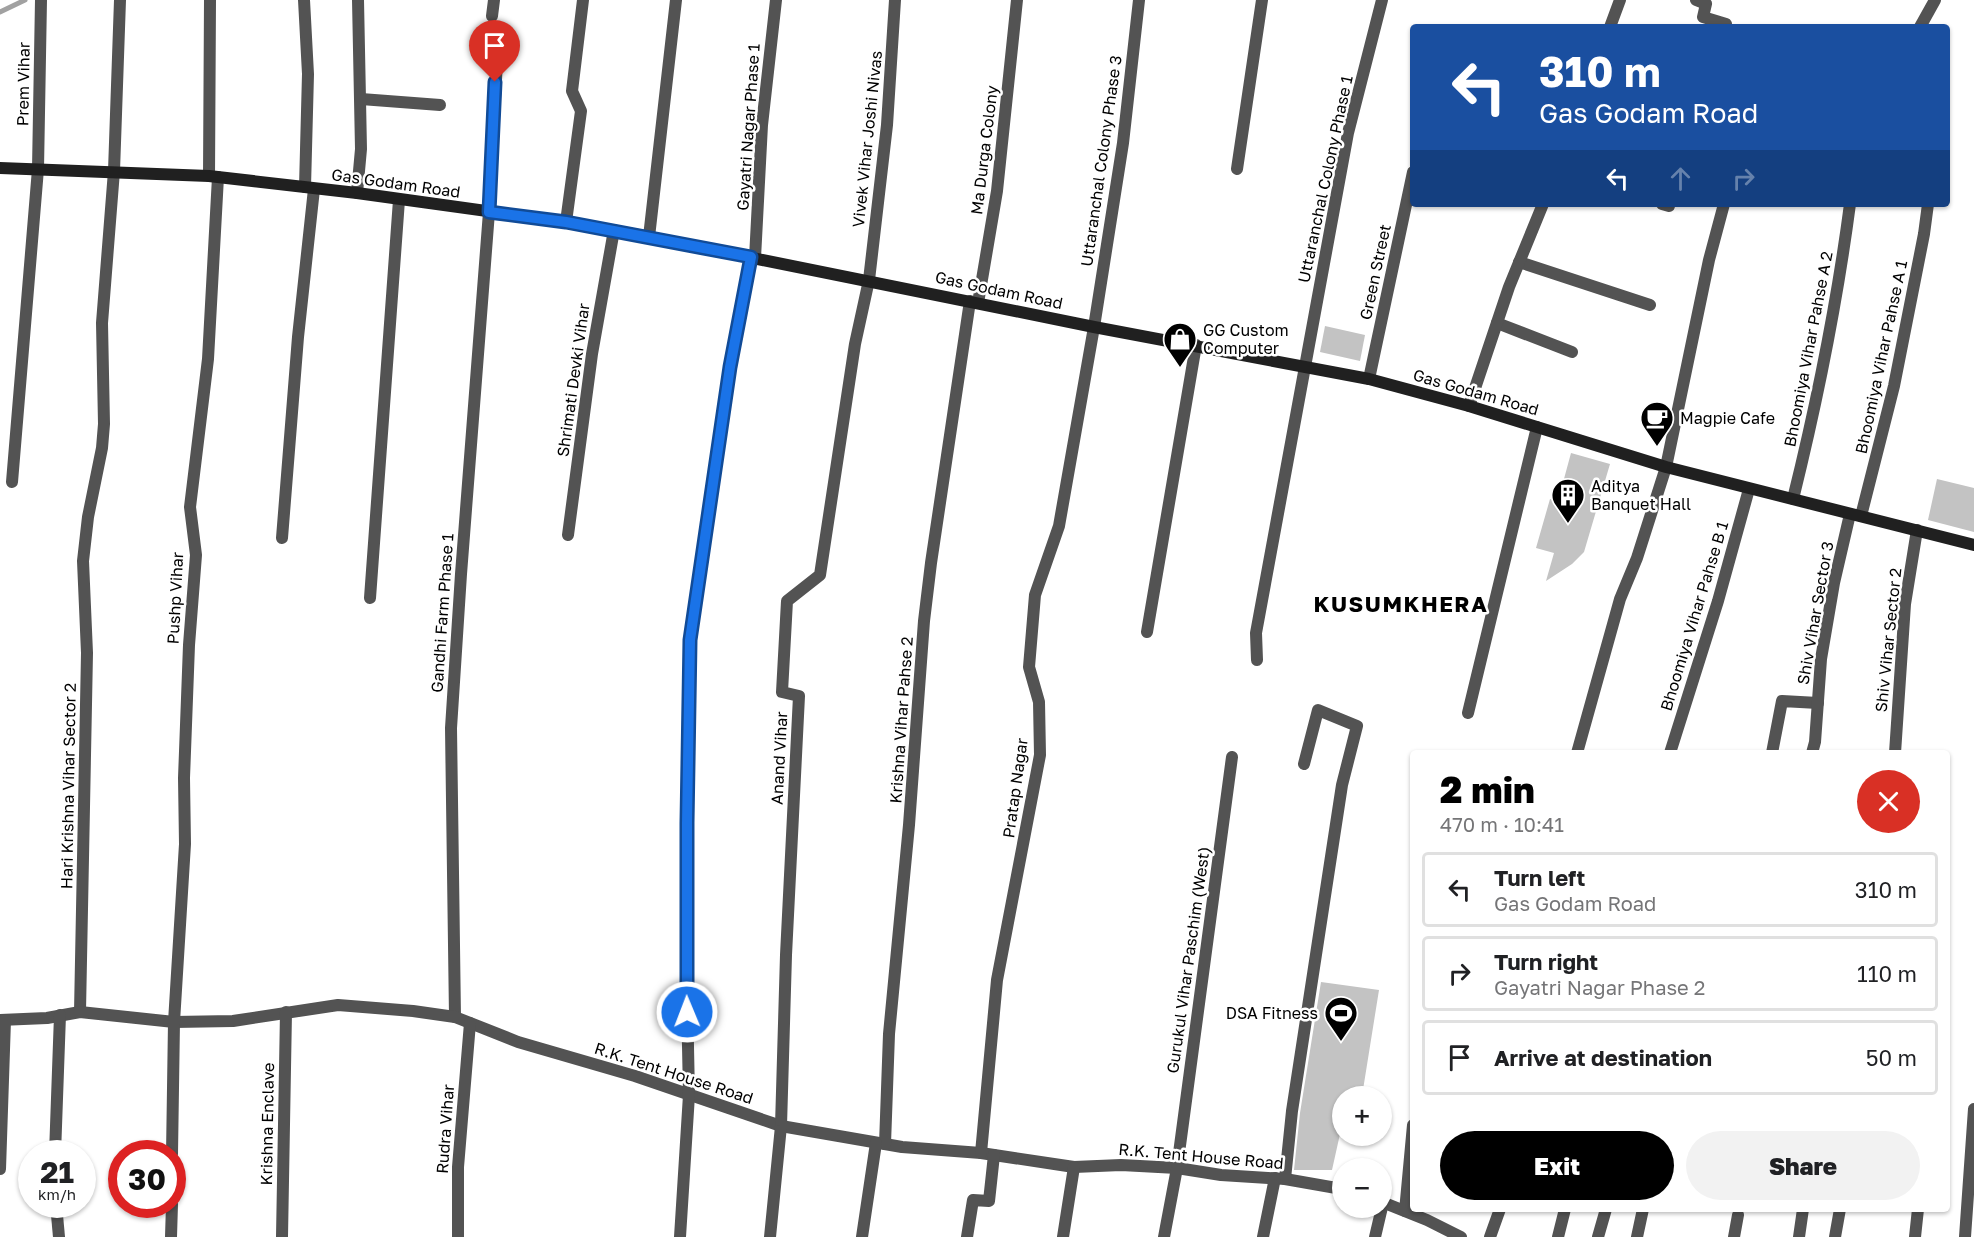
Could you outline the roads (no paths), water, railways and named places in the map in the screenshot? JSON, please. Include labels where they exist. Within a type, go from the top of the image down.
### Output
[{"type":"main road","name":"Gas Godam Road","points":[[0,168],[114,171],[213,177],[357,193],[614,230],[1094,327],[1369,378],[1666,467],[1974,545]]},
{"type":"street","name":"Prem Vihar","points":[[12,482],[38,169],[41,0]]},
{"type":"street","name":"Hari Krishna Vihar Sector 2","points":[[80,1012],[87,652],[83,561],[104,424],[102,323],[111,231],[120,0]]},
{"type":"street","name":"Pushp Vihar","points":[[172,1140],[174,1022],[185,844],[184,778],[189,645],[196,555],[190,507],[208,359],[213,177],[210,0]]},
{"type":"street","points":[[282,538],[310,188],[304,0]]},
{"type":"street","points":[[357,193],[361,149],[358,0]]},
{"type":"street","points":[[492,16],[494,0]]},
{"type":"street","points":[[566,222],[581,111],[572,91],[583,0]]},
{"type":"street","points":[[649,237],[676,0]]},
{"type":"street","name":"Gayatri Nagar Phase 1","points":[[680,1237],[688,1095],[686,949],[690,640],[730,367],[753,257],[762,125],[776,0]]},
{"type":"street","name":"Vivek Vihar Joshi Nivas","points":[[869,280],[886,125],[895,0]]},
{"type":"street","name":"Ma Durga Colony","points":[[974,302],[997,191],[1017,0]]},
{"type":"street","name":"Uttaranchal Colony Phase 3","points":[[1094,327],[1123,143],[1139,0]]},
{"type":"street","points":[[1237,169],[1262,0]]},
{"type":"street","name":"Uttaranchal Colony Phase 1","points":[[1257,660],[1256,633],[1348,134],[1382,0]]},
{"type":"street","points":[[1611,24],[1620,0]]},
{"type":"street","points":[[1696,0],[1706,4],[1703,17],[1726,24]]},
{"type":"street","points":[[1922,24],[1935,0]]},
{"type":"street","name":"Gandhi Farm Phase 1","points":[[455,1017],[451,728],[489,212],[497,61]]},
{"type":"street","points":[[361,99],[440,105]]},
{"type":"street","name":"Green Street","points":[[1369,378],[1410,185]]},
{"type":"street","points":[[370,598],[399,200]]},
{"type":"street","points":[[1468,406],[1519,262],[1542,207]]},
{"type":"street","points":[[1578,750],[1620,599],[1637,558],[1666,467],[1709,260],[1723,207]]},
{"type":"street","name":"Bhoomiya Vihar Pahse A 2","points":[[1793,499],[1820,384],[1850,207]]},
{"type":"street","name":"Bhoomiya Vihar Pahse A 1","points":[[1856,515],[1894,386],[1928,207]]},
{"type":"street","name":"Shrimati Devki Vihar","points":[[568,535],[592,354],[614,230]]},
{"type":"street","points":[[1519,262],[1650,305]]},
{"type":"street","name":"Anand Vihar","points":[[781,1126],[786,955],[799,696],[782,692],[787,601],[820,575],[855,344],[869,280]]},
{"type":"street","name":"Krishna Vihar Pahse 2","points":[[862,1237],[880,1143],[888,1034],[909,825],[924,621],[931,563],[974,302]]},
{"type":"street","points":[[1497,323],[1572,352]]},
{"type":"street","name":"Pratap Nagar","points":[[981,1153],[997,980],[1040,755],[1039,702],[1029,667],[1035,595],[1059,526],[1094,327]]},
{"type":"street","points":[[1147,632],[1196,345]]},
{"type":"street","points":[[1468,713],[1537,427]]},
{"type":"street","name":"Bhoomiya Vihar Pahse B 1","points":[[1671,750],[1718,601],[1749,489]]},
{"type":"street","name":"Shiv Vihar Sector 3","points":[[1813,750],[1821,659],[1834,583],[1856,515]]},
{"type":"street","name":"Shiv Vihar Sector 2","points":[[1895,750],[1905,604],[1917,530]]},
{"type":"street","points":[[1773,750],[1782,700],[1818,703]]},
{"type":"street","points":[[1263,1237],[1280,1179],[1342,784],[1357,726],[1318,710],[1304,764]]},
{"type":"street","name":"Gurukul Vihar Paschim (West)","points":[[1164,1237],[1177,1168],[1232,757]]},
{"type":"street","name":"R.K. Tent House Road","points":[[3,1020],[47,1018],[80,1012],[174,1022],[233,1021],[338,1005],[413,1011],[455,1017],[518,1042],[635,1076],[781,1126],[880,1143],[981,1153],[1074,1167],[1121,1165],[1177,1168],[1221,1175],[1280,1179],[1332,1187]]},
{"type":"street","name":"Krishna Enclave","points":[[282,1237],[286,1012]]},
{"type":"street","points":[[56,1140],[60,1015]]},
{"type":"street","points":[[0,1169],[3,1020]]},
{"type":"street","name":"Rudra Vihar","points":[[458,1237],[458,1167],[470,1023]]},
{"type":"street","points":[[1965,1237],[1974,1109]]},
{"type":"street","points":[[770,1237],[781,1126]]},
{"type":"street","points":[[967,1237],[973,1200],[989,1201],[994,1155]]},
{"type":"street","points":[[1405,1211],[1410,1157]]},
{"type":"street","points":[[1063,1237],[1074,1167]]},
{"type":"street","points":[[1392,1206],[1461,1237]]},
{"type":"street","points":[[1490,1237],[1499,1212]]},
{"type":"street","points":[[1558,1237],[1565,1212]]},
{"type":"street","points":[[1598,1237],[1605,1212]]},
{"type":"street","points":[[1637,1237],[1642,1212]]},
{"type":"street","points":[[1799,1237],[1803,1212]]},
{"type":"street","points":[[1835,1237],[1839,1212]]},
{"type":"street","points":[[1915,1237],[1918,1212]]},
{"type":"street","points":[[1734,1237],[1738,1215]]},
{"type":"street","points":[[57,1218],[59,1237]]},
{"type":"street","points":[[171,1237],[172,1218]]},
{"type":"street","points":[[1375,1237],[1379,1218]]},
{"type":"waterway","points":[[0,12],[25,0]]},
{"type":"place","name":"GG Custom Computer","points":[[1180,368]]},
{"type":"place","name":"Magpie Cafe","points":[[1657,447]]},
{"type":"place","name":"Aditya Banquet Hall","points":[[1568,524]]},
{"type":"place","name":"DSA Fitness","points":[[1341,1042]]},
{"type":"district","name":"KUSUMKHERA","points":[[1401,604]]}]
